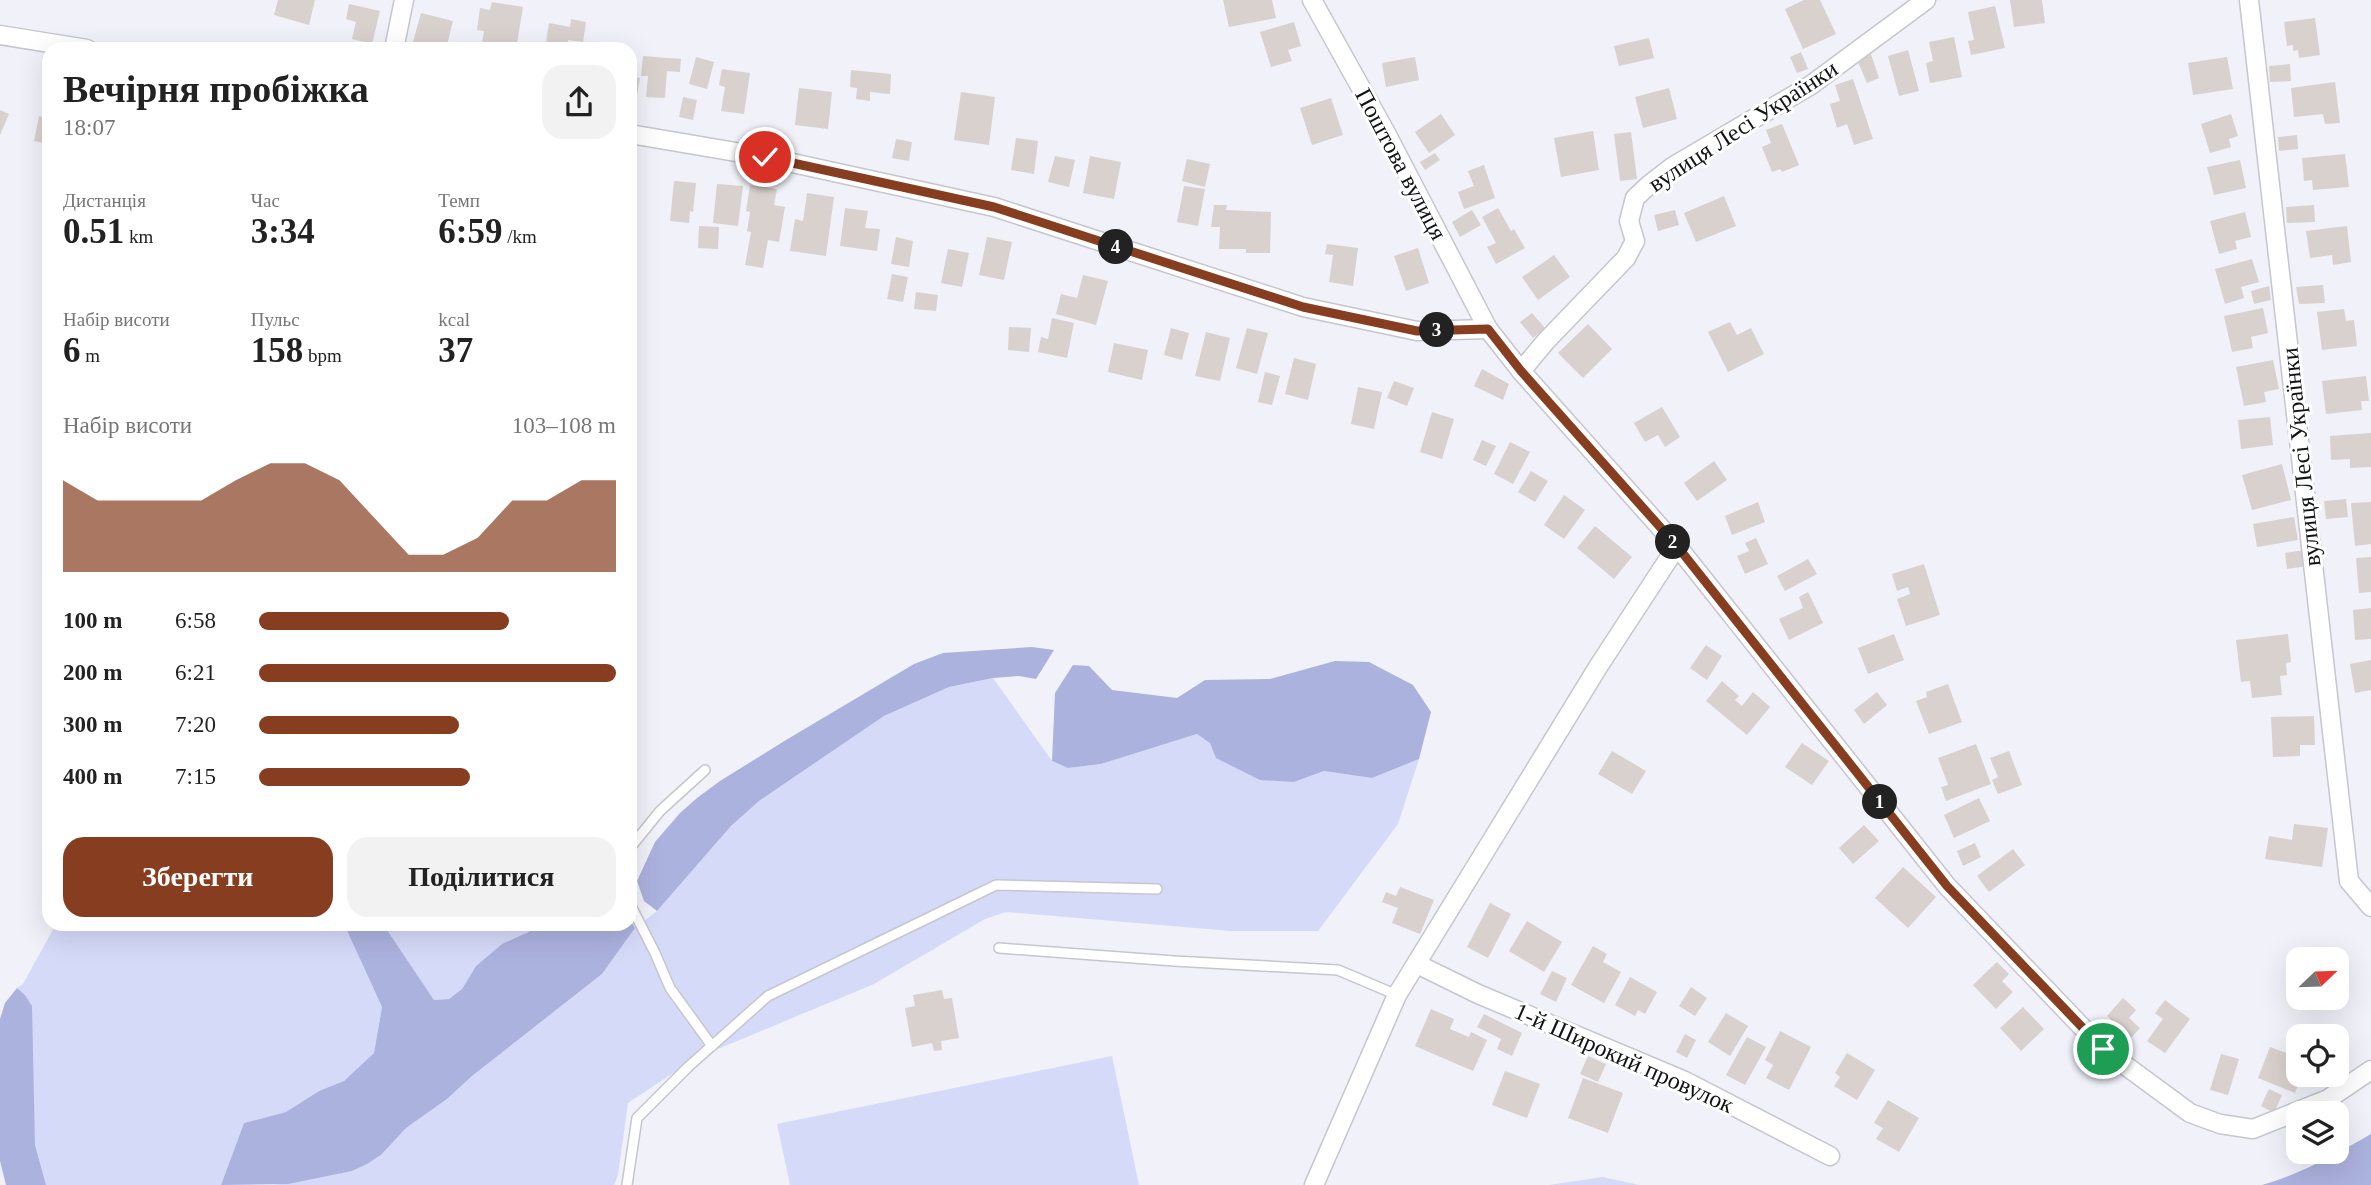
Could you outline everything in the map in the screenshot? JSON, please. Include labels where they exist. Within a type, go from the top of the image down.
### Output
[{"type":"street","points":[[395,42],[404,0]]},
{"type":"street","name":"Поштова вулиця","points":[[1312,0],[1387,133],[1488,329],[1521,371],[1677,546],[1947,886],[2103,1049],[2190,1113],[2220,1124],[2253,1129],[2328,1099],[2371,1070]]},
{"type":"street","name":"вулиця Лесі Українки","points":[[1521,371],[1546,341],[1626,258],[1635,241],[1629,222],[1635,198],[1672,167],[1811,85],[1926,0]]},
{"type":"street","name":"вулиця Лесі Українки","points":[[2249,0],[2349,881],[2371,907]]},
{"type":"street","points":[[0,35],[44,42]]},
{"type":"street","points":[[637,135],[765,157],[994,207],[1303,307],[1417,331],[1488,329]]},
{"type":"street","points":[[1314,1185],[1397,995],[1598,667],[1677,546]]},
{"type":"street","name":"1-й Широкий провулок","points":[[1417,964],[1478,994],[1685,1081],[1830,1156]]},
{"type":"lane","points":[[637,839],[660,811],[705,770]]},
{"type":"lane","points":[[627,1185],[637,1118],[768,996],[996,885],[1157,889]]},
{"type":"lane","points":[[637,918],[670,988],[712,1046]]},
{"type":"lane","points":[[999,948],[1338,970],[1397,995]]},
{"type":"shaded area","points":[[1032,647],[1054,650],[1036,679],[1019,676],[993,678],[949,687],[884,716],[759,801],[731,826],[657,911],[644,901],[637,881],[655,842],[680,813],[720,781],[914,664],[943,653]]},
{"type":"shaded area","points":[[1335,661],[1369,662],[1413,685],[1431,712],[1419,759],[1372,778],[1324,771],[1294,782],[1260,780],[1216,758],[1210,743],[1197,734],[1101,764],[1068,768],[1052,761],[1055,693],[1073,665],[1089,666],[1112,690],[1177,698],[1205,680],[1270,679]]},
{"type":"shaded area","points":[[993,678],[1052,761],[1068,768],[1101,764],[1197,734],[1294,782],[1324,771],[1372,778],[1419,759],[1398,824],[1318,931],[1231,931],[1006,912],[985,919],[874,984],[694,1059],[628,1103],[618,1175],[614,1185],[274,1185],[352,1171],[381,1155],[406,1128],[447,1099],[472,1076],[602,974],[633,931],[637,931],[637,926],[657,911],[731,826],[759,801],[884,716],[949,687]]},
{"type":"shaded area","points":[[52,931],[347,931],[382,1007],[374,1053],[344,1081],[319,1091],[286,1112],[244,1123],[221,1185],[46,1185],[35,1145],[25,995],[17,988],[23,984]]},
{"type":"shaded area","points":[[347,931],[388,931],[434,1000],[449,999],[462,989],[476,966],[502,944],[531,931],[633,931],[602,974],[472,1076],[447,1099],[406,1128],[381,1155],[367,1164],[352,1171],[288,1184],[221,1185],[244,1123],[286,1112],[319,1091],[344,1081],[374,1053],[382,1007]]},
{"type":"shaded area","points":[[388,931],[530,931],[502,944],[476,966],[462,989],[449,999],[434,1000]]},
{"type":"shaded area","points":[[17,988],[32,1006],[35,1145],[46,1185],[6,1185],[0,1161],[0,1019],[5,1003]]},
{"type":"shaded area","points":[[1112,1056],[1139,1185],[790,1185],[777,1124]]},
{"type":"shaded area","points":[[2371,1134],[2371,1185],[2262,1185],[2314,1164],[2349,1164],[2349,1146]]},
{"type":"shaded area","points":[[1603,1177],[1639,1185],[1549,1185]]},
{"type":"building","points":[[278,0],[315,0],[309,25],[274,15]]},
{"type":"building","points":[[1223,0],[1272,0],[1276,18],[1229,27]]},
{"type":"building","points":[[1804,0],[1820,0],[1836,34],[1803,49],[1785,9]]},
{"type":"building","points":[[2010,0],[2042,0],[2045,23],[2014,27]]},
{"type":"building","points":[[492,2],[523,7],[517,42],[482,42],[484,31],[477,30],[480,8],[490,10]]},
{"type":"building","points":[[349,4],[380,11],[372,42],[352,39],[356,22],[346,19]]},
{"type":"building","points":[[1995,6],[2005,48],[1971,55],[1968,41],[1974,40],[1968,12]]},
{"type":"building","points":[[421,13],[453,21],[448,42],[413,42]]},
{"type":"building","points":[[2315,18],[2320,55],[2299,58],[2298,50],[2293,51],[2293,45],[2287,46],[2284,22]]},
{"type":"building","points":[[571,19],[586,22],[583,42],[546,42],[549,23],[570,27]]},
{"type":"building","points":[[1294,22],[1301,46],[1288,50],[1292,61],[1271,67],[1260,32]]},
{"type":"building","points":[[1954,37],[1962,77],[1930,83],[1926,63],[1933,61],[1929,42]]},
{"type":"building","points":[[1649,38],[1654,58],[1619,66],[1614,46]]},
{"type":"building","points":[[1908,50],[1919,91],[1899,96],[1888,56]]},
{"type":"building","points":[[1801,52],[1808,69],[1797,73],[1790,57]]},
{"type":"building","points":[[1871,54],[1879,78],[1867,83],[1858,62]]},
{"type":"building","points":[[643,56],[681,59],[680,72],[667,71],[665,98],[646,97],[648,76],[641,76]]},
{"type":"building","points":[[696,57],[714,62],[707,89],[689,84]]},
{"type":"building","points":[[1415,57],[1419,80],[1386,87],[1382,63]]},
{"type":"building","points":[[2227,57],[2233,89],[2193,95],[2188,63]]},
{"type":"building","points":[[2290,64],[2291,81],[2270,82],[2269,66]]},
{"type":"building","points":[[722,69],[750,73],[744,114],[721,111],[725,87],[719,85]]},
{"type":"building","points":[[851,70],[891,74],[890,94],[870,92],[870,101],[856,99],[857,88],[850,87]]},
{"type":"building","points":[[1853,79],[1873,139],[1854,145],[1847,124],[1837,128],[1830,104],[1840,101],[1835,85]]},
{"type":"building","points":[[2335,82],[2340,123],[2325,124],[2323,114],[2294,117],[2291,88]]},
{"type":"building","points":[[799,88],[832,92],[828,129],[795,125]]},
{"type":"building","points":[[1669,88],[1677,119],[1643,128],[1635,97]]},
{"type":"building","points":[[961,92],[995,97],[989,145],[954,140]]},
{"type":"building","points":[[683,97],[697,100],[693,120],[679,117]]},
{"type":"building","points":[[1331,98],[1343,135],[1312,145],[1300,108]]},
{"type":"building","points":[[0,110],[9,114],[0,135]]},
{"type":"building","points":[[1441,114],[1455,135],[1429,153],[1415,132]]},
{"type":"building","points":[[2231,114],[2238,136],[2229,139],[2231,147],[2210,153],[2201,124]]},
{"type":"building","points":[[39,116],[42,117],[42,143],[34,141]]},
{"type":"building","points":[[1782,124],[1799,165],[1782,172],[1780,169],[1772,172],[1762,147],[1771,143],[1766,130]]},
{"type":"building","points":[[1593,131],[1599,170],[1561,177],[1554,138]]},
{"type":"building","points":[[1631,132],[1637,179],[1620,181],[1614,134]]},
{"type":"building","points":[[2297,135],[2298,149],[2279,151],[2278,137]]},
{"type":"building","points":[[1016,138],[1038,141],[1034,174],[1011,170]]},
{"type":"building","points":[[896,139],[912,142],[909,161],[892,158]]},
{"type":"building","points":[[1435,153],[1440,160],[1425,170],[1420,162]]},
{"type":"building","points":[[2345,154],[2349,187],[2313,190],[2312,180],[2304,181],[2302,158]]},
{"type":"building","points":[[1055,156],[1075,160],[1069,187],[1048,182]]},
{"type":"building","points":[[1090,156],[1121,162],[1114,199],[1083,193]]},
{"type":"building","points":[[1187,159],[1210,164],[1205,187],[1182,181]]},
{"type":"building","points":[[2240,160],[2246,188],[2214,195],[2207,167]]},
{"type":"building","points":[[1484,165],[1495,198],[1464,209],[1458,192],[1474,186],[1468,171]]},
{"type":"building","points":[[674,181],[696,183],[689,223],[670,221]]},
{"type":"building","points":[[717,184],[743,186],[738,226],[713,223]]},
{"type":"building","points":[[750,185],[777,189],[774,205],[785,207],[779,242],[768,240],[763,268],[745,265],[751,232],[747,231],[750,212],[746,211]]},
{"type":"building","points":[[1184,186],[1205,189],[1198,226],[1177,222]]},
{"type":"building","points":[[807,193],[834,197],[826,256],[790,251],[795,219],[803,221]]},
{"type":"building","points":[[1724,196],[1736,226],[1696,242],[1684,213]]},
{"type":"building","points":[[1214,205],[1227,205],[1226,210],[1271,212],[1270,253],[1246,253],[1246,249],[1219,249],[1220,227],[1211,227]]},
{"type":"building","points":[[2314,205],[2315,222],[2287,223],[2286,207]]},
{"type":"building","points":[[845,208],[868,211],[865,228],[880,229],[877,251],[840,246]]},
{"type":"building","points":[[1498,208],[1525,248],[1496,264],[1487,247],[1496,243],[1482,217]]},
{"type":"building","points":[[1472,210],[1481,225],[1460,237],[1452,222]]},
{"type":"building","points":[[1675,210],[1679,225],[1658,231],[1654,215]]},
{"type":"building","points":[[2245,212],[2251,237],[2235,241],[2237,249],[2219,254],[2210,221]]},
{"type":"building","points":[[699,226],[719,227],[718,249],[698,248]]},
{"type":"building","points":[[2347,226],[2351,262],[2333,265],[2332,255],[2310,258],[2306,231]]},
{"type":"building","points":[[896,237],[913,241],[909,267],[891,264]]},
{"type":"building","points":[[987,237],[1012,242],[1004,280],[979,275]]},
{"type":"building","points":[[1327,244],[1358,248],[1353,286],[1329,282],[1333,255],[1325,254]]},
{"type":"building","points":[[1418,248],[1429,283],[1406,291],[1394,256]]},
{"type":"building","points":[[948,249],[969,253],[962,287],[941,283]]},
{"type":"building","points":[[1554,255],[1570,277],[1538,300],[1522,277]]},
{"type":"building","points":[[2252,259],[2259,282],[2241,287],[2244,298],[2225,304],[2215,269]]},
{"type":"building","points":[[892,274],[908,277],[903,302],[887,299]]},
{"type":"building","points":[[1083,275],[1108,281],[1096,325],[1056,314],[1061,294],[1077,298]]},
{"type":"building","points":[[2323,285],[2325,303],[2299,304],[2296,287]]},
{"type":"building","points":[[2269,286],[2271,300],[2254,304],[2251,291]]},
{"type":"building","points":[[916,292],[938,295],[936,311],[914,309]]},
{"type":"building","points":[[2263,308],[2268,333],[2251,337],[2253,348],[2232,352],[2224,316]]},
{"type":"building","points":[[2344,309],[2346,321],[2354,320],[2357,346],[2322,350],[2317,312]]},
{"type":"building","points":[[1532,313],[1545,328],[1533,338],[1520,322]]},
{"type":"building","points":[[1052,318],[1074,323],[1067,358],[1038,352],[1041,337],[1048,339]]},
{"type":"building","points":[[1730,322],[1737,335],[1751,328],[1764,354],[1728,372],[1708,332]]},
{"type":"building","points":[[1588,324],[1612,349],[1583,378],[1558,353]]},
{"type":"building","points":[[1009,327],[1031,328],[1029,352],[1008,350]]},
{"type":"building","points":[[1171,328],[1189,333],[1182,360],[1164,355]]},
{"type":"building","points":[[1247,328],[1268,333],[1257,374],[1236,368]]},
{"type":"building","points":[[1206,332],[1230,338],[1220,381],[1195,376]]},
{"type":"building","points":[[1114,343],[1148,350],[1142,380],[1108,372]]},
{"type":"building","points":[[1294,358],[1316,364],[1308,400],[1285,394]]},
{"type":"building","points":[[2273,360],[2279,389],[2264,392],[2266,402],[2244,406],[2236,367]]},
{"type":"building","points":[[1482,369],[1509,384],[1503,400],[1474,386]]},
{"type":"building","points":[[1265,372],[1280,376],[1272,405],[1258,402]]},
{"type":"building","points":[[2366,376],[2369,401],[2361,401],[2362,410],[2326,414],[2322,381]]},
{"type":"building","points":[[1394,381],[1414,388],[1407,406],[1387,398]]},
{"type":"building","points":[[1358,387],[1382,392],[1374,429],[1351,424]]},
{"type":"building","points":[[1662,407],[1680,437],[1665,447],[1658,435],[1645,442],[1634,423]]},
{"type":"building","points":[[1432,412],[1454,419],[1442,459],[1420,452]]},
{"type":"building","points":[[2270,417],[2273,445],[2241,449],[2238,420]]},
{"type":"building","points":[[2371,433],[2371,467],[2350,468],[2350,459],[2331,460],[2330,436]]},
{"type":"building","points":[[1482,440],[1496,446],[1486,466],[1473,460]]},
{"type":"building","points":[[1510,442],[1530,452],[1513,484],[1494,474]]},
{"type":"building","points":[[1714,461],[1727,480],[1697,501],[1684,483]]},
{"type":"building","points":[[2282,464],[2291,500],[2252,510],[2242,475]]},
{"type":"building","points":[[1531,471],[1548,481],[1535,502],[1518,492]]},
{"type":"building","points":[[1564,495],[1585,510],[1564,539],[1544,525]]},
{"type":"building","points":[[2346,499],[2348,517],[2326,519],[2324,501]]},
{"type":"building","points":[[1758,502],[1765,522],[1732,535],[1725,516]]},
{"type":"building","points":[[2371,502],[2371,544],[2355,546],[2351,503]]},
{"type":"building","points":[[2294,517],[2298,540],[2257,547],[2253,524]]},
{"type":"building","points":[[1595,526],[1632,557],[1614,579],[1577,548]]},
{"type":"building","points":[[1756,538],[1768,564],[1745,574],[1737,556],[1749,551],[1745,543]]},
{"type":"building","points":[[2305,550],[2307,566],[2287,569],[2285,553]]},
{"type":"building","points":[[2371,557],[2371,592],[2359,593],[2356,558]]},
{"type":"building","points":[[1808,559],[1817,574],[1785,591],[1777,576]]},
{"type":"building","points":[[1924,564],[1940,615],[1906,626],[1897,599],[1910,594],[1908,587],[1897,591],[1892,574]]},
{"type":"building","points":[[1808,592],[1823,623],[1789,640],[1779,619],[1803,608],[1799,597]]},
{"type":"building","points":[[2371,608],[2371,639],[2355,640],[2353,610]]},
{"type":"building","points":[[1894,634],[1904,660],[1868,674],[1858,648]]},
{"type":"building","points":[[2288,634],[2291,662],[2286,663],[2287,675],[2280,676],[2282,695],[2252,698],[2250,681],[2241,682],[2236,640]]},
{"type":"building","points":[[1706,645],[1722,656],[1707,680],[1690,668]]},
{"type":"building","points":[[2371,660],[2371,690],[2355,693],[2350,664]]},
{"type":"building","points":[[1722,681],[1739,696],[1735,700],[1742,706],[1753,692],[1770,707],[1747,735],[1706,701]]},
{"type":"building","points":[[1948,684],[1962,722],[1929,734],[1916,701],[1927,697],[1926,692]]},
{"type":"building","points":[[1877,692],[1887,705],[1864,724],[1854,710]]},
{"type":"building","points":[[2314,716],[2315,745],[2300,745],[2300,756],[2273,757],[2271,717]]},
{"type":"building","points":[[1802,743],[1829,761],[1812,785],[1785,767]]},
{"type":"building","points":[[1976,744],[1991,784],[1946,801],[1941,787],[1948,785],[1938,758]]},
{"type":"building","points":[[1612,751],[1646,771],[1632,794],[1598,774]]},
{"type":"building","points":[[2009,751],[2022,785],[1998,794],[1992,780],[1998,777],[1990,758]]},
{"type":"building","points":[[1979,798],[1990,821],[1954,838],[1944,815]]},
{"type":"building","points":[[2294,824],[2328,828],[2322,867],[2265,859],[2269,836],[2292,840]]},
{"type":"building","points":[[1864,825],[1879,841],[1853,864],[1839,848]]},
{"type":"building","points":[[1975,843],[1981,857],[1963,866],[1957,851]]},
{"type":"building","points":[[2013,849],[2025,865],[1989,892],[1977,876]]},
{"type":"building","points":[[1903,867],[1936,897],[1908,928],[1875,898]]},
{"type":"building","points":[[1400,887],[1434,900],[1420,934],[1392,923],[1398,908],[1382,902],[1386,892],[1396,896]]},
{"type":"building","points":[[1490,903],[1511,914],[1488,958],[1467,947]]},
{"type":"building","points":[[1527,921],[1562,942],[1544,972],[1509,951]]},
{"type":"building","points":[[1593,946],[1607,954],[1603,962],[1621,972],[1604,1003],[1571,985]]},
{"type":"building","points":[[1997,962],[2009,974],[2002,981],[2013,992],[1996,1009],[1973,985]]},
{"type":"building","points":[[1552,971],[1567,978],[1556,1002],[1540,994]]},
{"type":"building","points":[[1630,977],[1657,992],[1645,1014],[1638,1010],[1635,1016],[1615,1005]]},
{"type":"building","points":[[1691,987],[1707,998],[1695,1016],[1679,1006]]},
{"type":"building","points":[[942,990],[944,999],[952,998],[959,1038],[941,1041],[942,1050],[934,1051],[932,1043],[912,1047],[905,1008],[915,1006],[913,995]]},
{"type":"building","points":[[2123,998],[2136,1010],[2129,1018],[2140,1028],[2131,1038],[2107,1016]]},
{"type":"building","points":[[2165,1000],[2190,1019],[2165,1053],[2147,1041],[2163,1019],[2155,1013]]},
{"type":"building","points":[[2023,1007],[2044,1029],[2021,1051],[2000,1028]]},
{"type":"building","points":[[1431,1009],[1454,1019],[1450,1029],[1469,1037],[1471,1032],[1487,1040],[1473,1071],[1415,1046]]},
{"type":"building","points":[[1726,1013],[1748,1026],[1730,1056],[1708,1042]]},
{"type":"building","points":[[1484,1014],[1522,1033],[1512,1056],[1497,1049],[1501,1039],[1477,1027]]},
{"type":"building","points":[[1780,1031],[1811,1047],[1789,1090],[1766,1078],[1773,1065],[1765,1060]]},
{"type":"building","points":[[1685,1034],[1696,1040],[1687,1058],[1676,1052]]},
{"type":"building","points":[[1747,1037],[1766,1047],[1745,1085],[1726,1075]]},
{"type":"building","points":[[2270,1047],[2286,1053],[2286,1087],[2297,1087],[2295,1093],[2258,1078]]},
{"type":"building","points":[[1847,1053],[1875,1070],[1857,1100],[1834,1086],[1840,1077],[1835,1073]]},
{"type":"building","points":[[2221,1054],[2239,1059],[2228,1095],[2210,1090]]},
{"type":"building","points":[[1588,1056],[1606,1064],[1598,1082],[1580,1074]]},
{"type":"building","points":[[1505,1071],[1540,1084],[1527,1118],[1492,1105]]},
{"type":"building","points":[[1583,1078],[1623,1093],[1608,1133],[1568,1118]]},
{"type":"building","points":[[2269,1089],[2282,1095],[2274,1113],[2261,1106]]},
{"type":"building","points":[[1888,1100],[1919,1118],[1899,1152],[1876,1139],[1883,1128],[1874,1123]]},
{"type":"route","points":[[765,157],[994,207],[1303,307],[1417,331],[1488,329],[1521,371],[1677,546],[1947,886],[2103,1049]]}]
